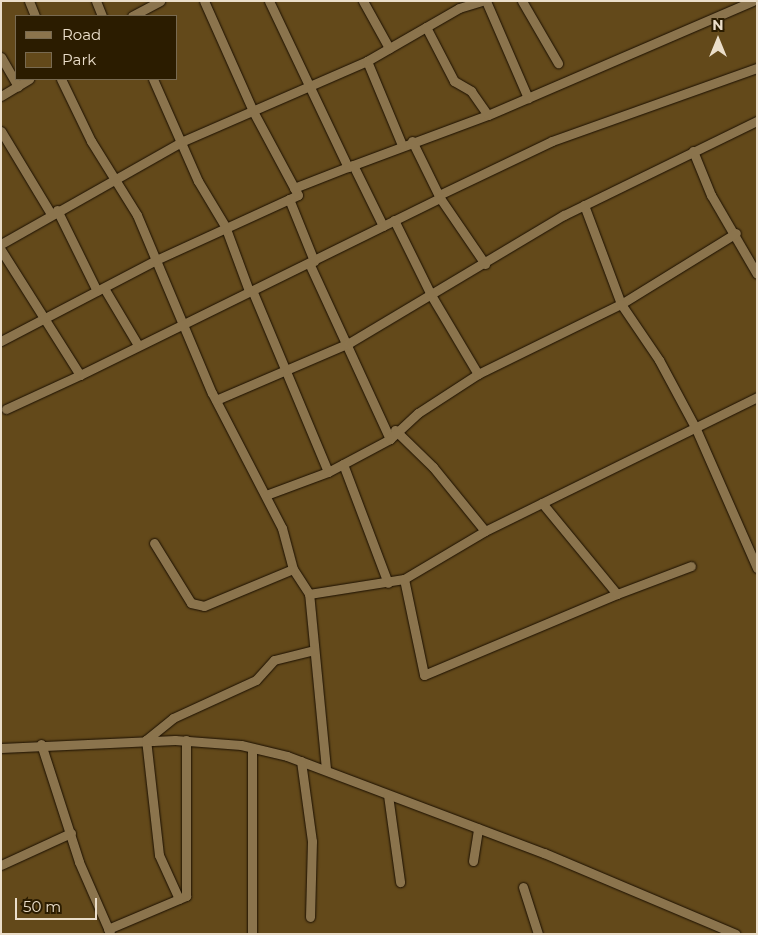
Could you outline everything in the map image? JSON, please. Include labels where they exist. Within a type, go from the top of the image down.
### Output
[{"type":"street","points":[[30,1],[35,15]]},
{"type":"street","points":[[96,1],[102,15]]},
{"type":"street","points":[[134,15],[160,1]]},
{"type":"street","points":[[1,341],[225,226],[298,195],[253,112],[204,1]]},
{"type":"street","points":[[269,1],[350,165],[383,226]]},
{"type":"street","points":[[363,1],[389,48]]},
{"type":"street","points":[[1,244],[54,212],[183,141],[368,61],[426,27],[458,4],[482,1]]},
{"type":"street","points":[[486,1],[528,98]]},
{"type":"street","points":[[522,1],[558,63]]},
{"type":"street","points":[[294,188],[412,141],[488,115],[753,1]]},
{"type":"street","points":[[426,27],[454,82],[471,90],[488,115]]},
{"type":"street","points":[[1,57],[18,86]]},
{"type":"street","points":[[368,61],[402,145]]},
{"type":"street","points":[[6,408],[80,375],[138,345],[312,262],[552,141],[757,68]]},
{"type":"street","points":[[1,96],[27,80]]},
{"type":"street","points":[[62,80],[138,215],[156,260],[186,322],[216,400],[282,528],[293,570],[308,594],[326,769]]},
{"type":"street","points":[[154,80],[183,141],[198,181],[225,226],[250,291],[328,472]]},
{"type":"street","points":[[216,400],[284,369],[349,344],[584,205],[757,121]]},
{"type":"street","points":[[1,131],[54,212],[100,289],[138,345]]},
{"type":"street","points":[[412,141],[440,196],[485,264]]},
{"type":"street","points":[[693,151],[711,195],[736,233],[757,274]]},
{"type":"street","points":[[289,199],[312,262],[390,439]]},
{"type":"street","points":[[584,205],[621,304],[659,360],[696,429],[752,550],[757,568]]},
{"type":"street","points":[[394,220],[430,295],[478,374]]},
{"type":"street","points":[[266,495],[328,472],[390,439],[395,430],[478,374],[621,304],[736,233]]},
{"type":"street","points":[[1,250],[80,375]]},
{"type":"street","points":[[308,594],[404,579],[485,531],[696,429],[757,397]]},
{"type":"street","points":[[395,430],[433,467],[485,531]]},
{"type":"street","points":[[343,464],[388,583]]},
{"type":"street","points":[[542,503],[617,594]]},
{"type":"street","points":[[154,543],[191,603],[204,606],[293,570]]},
{"type":"street","points":[[404,579],[424,675],[617,594],[691,566]]},
{"type":"street","points":[[146,740],[173,718],[256,680],[274,660],[314,650]]},
{"type":"street","points":[[146,740],[157,847],[179,898]]},
{"type":"street","points":[[1,748],[40,744],[146,740],[186,740],[252,748],[326,769],[388,795],[478,828],[713,930],[736,934]]},
{"type":"street","points":[[40,744],[71,833],[109,931],[186,896],[186,740]]},
{"type":"street","points":[[252,748],[252,934]]},
{"type":"street","points":[[301,761],[312,841],[310,917]]},
{"type":"street","points":[[388,795],[400,882]]},
{"type":"street","points":[[473,861],[478,828]]},
{"type":"street","points":[[1,865],[71,833]]},
{"type":"street","points":[[523,888],[538,934]]},
{"type":"green space","points":[[1,1],[757,1],[757,934],[1,934]]}]
